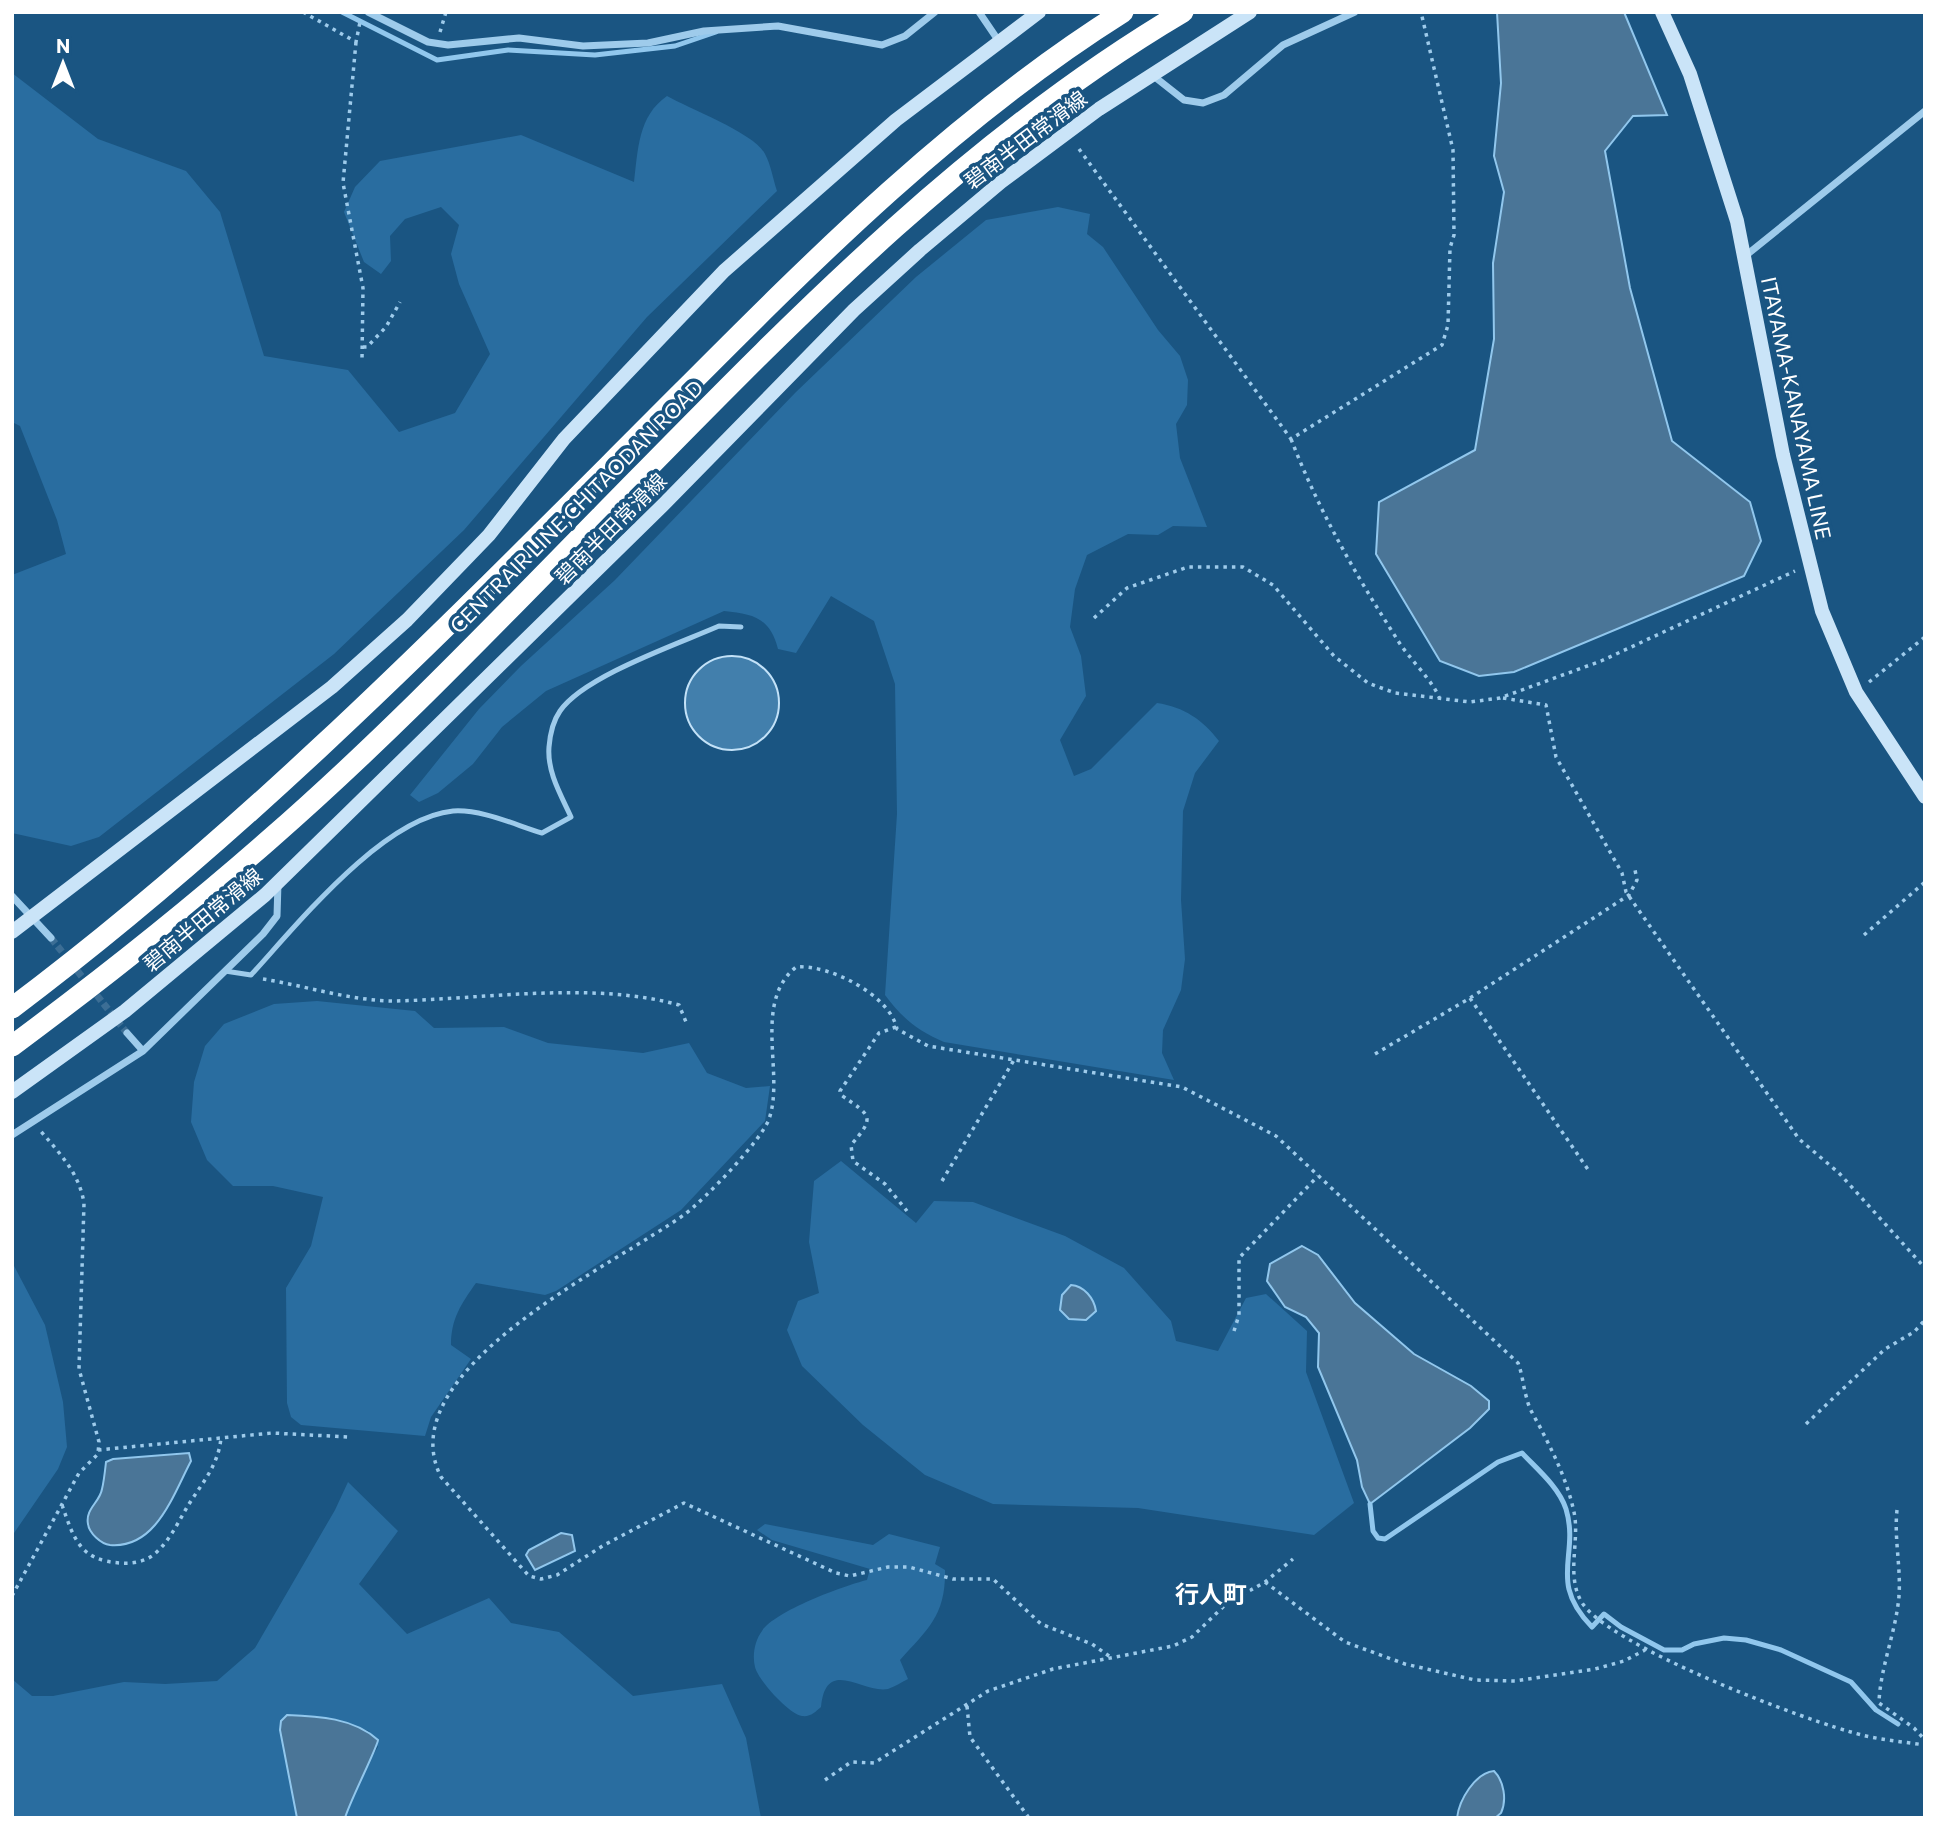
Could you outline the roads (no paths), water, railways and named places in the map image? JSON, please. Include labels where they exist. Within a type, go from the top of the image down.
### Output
[{"type":"highway","name":"CENTRAIR LINE;CHITAODAN ROAD","points":[[12,1007],[116,927],[230,831],[365,707],[785,288],[911,171],[1028,78],[1123,12]]},
{"type":"highway","name":"CENTRAIR LINE;CHITAODAN ROAD","points":[[12,1046],[180,916],[273,836],[410,708],[710,403],[890,233],[989,147],[1043,106],[1183,12]]},
{"type":"main road","points":[[12,932],[332,687],[407,621],[488,534],[564,439],[724,271],[896,120],[998,40],[1039,12]]},
{"type":"main road","name":"碧南半田常滑線","points":[[12,1092],[125,1010],[278,882],[663,505],[854,310],[1001,182],[1151,74],[1250,12]]},
{"type":"main road","name":"ITAYAMA-KANAYAMA LINE","points":[[1662,12],[1690,74],[1737,221],[1783,456],[1822,611],[1856,692],[1925,797]]},
{"type":"street","points":[[369,12],[434,43],[459,44],[519,38],[583,46],[648,43],[704,31],[778,26],[882,45],[905,36],[935,12]]},
{"type":"street","points":[[979,12],[998,40]]},
{"type":"street","points":[[1151,74],[1184,100],[1203,103],[1224,95],[1283,45],[1354,12]]},
{"type":"street","points":[[1743,258],[1925,111]]},
{"type":"street","points":[[12,1135],[143,1051],[225,971],[276,916],[278,882]]},
{"type":"street","points":[[12,896],[51,938]]},
{"type":"street","points":[[127,1033],[143,1051]]},
{"type":"lane","points":[[225,971],[251,975],[337,881],[405,828],[453,811],[475,813],[542,833],[570,817],[552,774],[549,749],[551,731],[559,711],[593,682],[719,626],[741,627]]},
{"type":"waterway","points":[[342,12],[437,60],[508,50],[595,55],[675,46],[716,32]]},
{"type":"waterway","points":[[1370,1504],[1373,1531],[1378,1538],[1385,1539],[1498,1462],[1522,1453],[1553,1486],[1563,1501],[1569,1526],[1567,1568],[1571,1596],[1592,1627],[1604,1614],[1621,1627],[1664,1650],[1682,1650],[1694,1644],[1724,1638],[1746,1640],[1781,1650],[1851,1682],[1876,1710],[1898,1724]]},
{"type":"tunnel","points":[[51,938],[127,1033]]},
{"type":"district","name":"行人町","points":[[1211,1593]]}]
